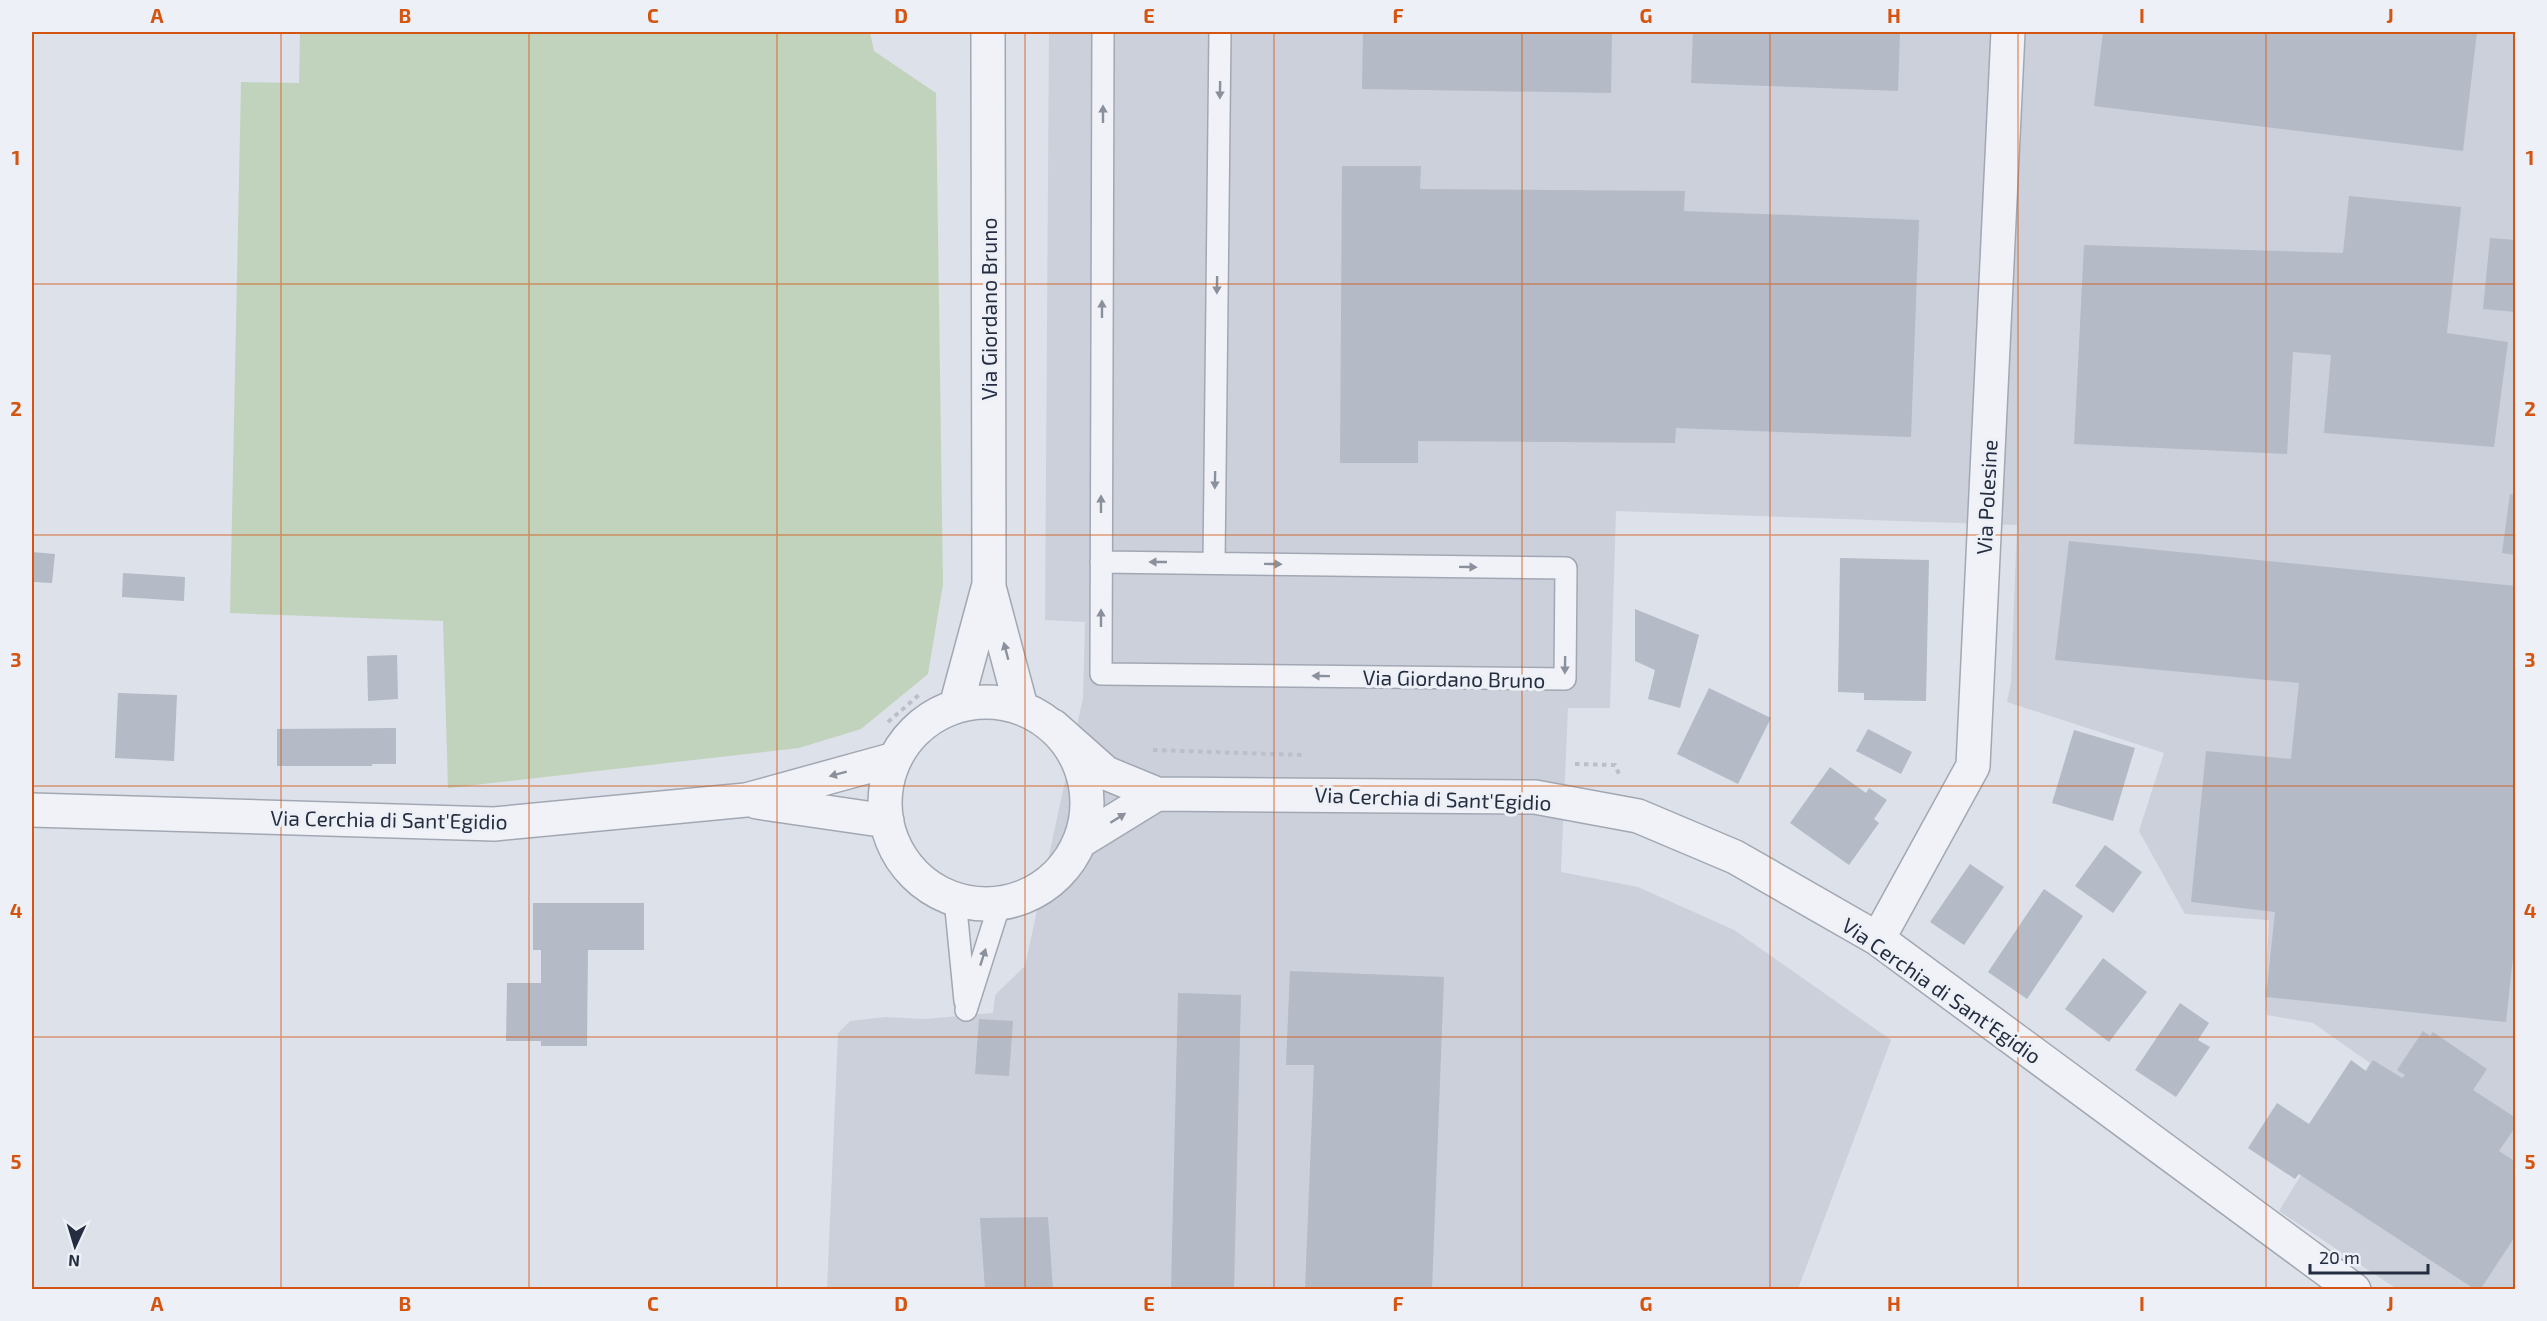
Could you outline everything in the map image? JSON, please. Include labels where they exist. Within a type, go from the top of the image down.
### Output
[{"type":"street","name":"Via Giordano Bruno","points":[[988,32],[989,587],[1021,707]]},
{"type":"street","name":"Via Polesine","points":[[1878,939],[1973,766],[2007,32]]},
{"type":"street","name":"Via Giordano Bruno","points":[[956,706],[989,587]]},
{"type":"street","points":[[989,702],[1021,707],[1038,715],[1053,726],[1073,751],[1085,780],[1087,812],[1079,842],[1061,872],[1033,892],[1000,903],[977,903],[955,898],[931,887],[910,870],[895,847],[887,821],[885,789],[895,759],[910,736],[931,718],[956,706],[989,702]]},
{"type":"street","name":"Via Cerchia di Sant'Egidio","points":[[1053,726],[1106,773],[1157,794],[1535,797],[1638,816],[1735,857],[1878,939],[2354,1290]]},
{"type":"street","name":"Via Cerchia di Sant'Egidio","points":[[32,810],[494,824],[746,800],[895,759]]},
{"type":"street","points":[[1079,842],[1157,794]]},
{"type":"street","name":"Via Cerchia di Sant'Egidio","points":[[746,800],[887,821]]},
{"type":"lane","name":"Via Giordano Bruno","points":[[1101,562],[1566,568],[1565,679],[1101,674],[1101,562],[1103,32]]},
{"type":"lane","points":[[1214,563],[1220,32]]},
{"type":"lane","points":[[955,898],[966,1010],[1000,903]]},
{"type":"path","points":[[884,726],[925,689]]},
{"type":"path","points":[[1149,750],[1304,755]]},
{"type":"path","points":[[1568,764],[1615,765],[1638,816]]},
{"type":"shaded area","points":[[1049,32],[2515,32],[2515,1289],[2397,1289],[2279,1211],[2370,1063],[2313,1023],[2267,1015],[2265,994],[2269,920],[2185,914],[2139,831],[2164,753],[2007,702],[2011,683],[2017,525],[1616,511],[1610,708],[1568,708],[1561,872],[1638,887],[1734,930],[1891,1040],[1798,1289],[827,1290],[838,1033],[850,1021],[885,1017],[924,1019],[993,1013],[995,995],[1025,966],[1083,698],[1085,622],[1045,620]]},
{"type":"green space","points":[[300,32],[870,32],[874,51],[936,93],[943,584],[928,674],[861,729],[799,748],[448,788],[443,621],[230,613],[241,82],[299,83]]},
{"type":"building","points":[[1363,32],[1612,32],[1611,93],[1362,89]]},
{"type":"building","points":[[1693,32],[1900,32],[1898,91],[1691,83]]},
{"type":"building","points":[[2103,32],[2477,32],[2463,151],[2094,106]]},
{"type":"building","points":[[1342,166],[1421,166],[1420,189],[1685,191],[1684,211],[1919,220],[1911,437],[1676,428],[1675,443],[1418,441],[1418,463],[1340,463]]},
{"type":"building","points":[[2349,196],[2461,207],[2447,333],[2508,342],[2494,447],[2324,433],[2331,355],[2293,352],[2287,454],[2074,444],[2084,245],[2343,253]]},
{"type":"building","points":[[2490,238],[2516,240],[2516,312],[2483,309]]},
{"type":"building","points":[[2510,494],[2516,495],[2516,555],[2502,553]]},
{"type":"building","points":[[2069,541],[2516,586],[2516,929],[2506,1022],[2266,997],[2275,912],[2191,902],[2206,751],[2291,759],[2299,683],[2055,660]]},
{"type":"building","points":[[32,552],[55,554],[52,583],[34,582],[33,593]]},
{"type":"building","points":[[1840,558],[1929,560],[1926,701],[1864,700],[1864,693],[1838,692]]},
{"type":"building","points":[[123,573],[185,577],[184,601],[122,597]]},
{"type":"building","points":[[1635,609],[1699,635],[1680,708],[1648,699],[1655,670],[1635,661]]},
{"type":"building","points":[[397,655],[398,699],[368,701],[367,656]]},
{"type":"building","points":[[1709,688],[1771,718],[1738,784],[1677,754]]},
{"type":"building","points":[[118,693],[177,695],[174,761],[115,758]]},
{"type":"building","points":[[396,728],[396,764],[277,766],[277,729]]},
{"type":"building","points":[[1868,729],[1912,752],[1901,774],[1856,751]]},
{"type":"building","points":[[2074,730],[2135,748],[2113,821],[2052,803]]},
{"type":"building","points":[[1830,767],[1866,793],[1869,788],[1887,800],[1874,819],[1879,823],[1849,865],[1790,823]]},
{"type":"building","points":[[2105,845],[2142,872],[2113,913],[2075,886]]},
{"type":"building","points":[[1970,864],[2004,887],[1964,945],[1930,922]]},
{"type":"building","points":[[2044,889],[2083,916],[2027,999],[1988,972]]},
{"type":"building","points":[[533,903],[644,903],[644,950],[588,950],[587,1046],[541,1046],[541,1041],[506,1041],[507,983],[541,983],[541,950],[533,950]]},
{"type":"building","points":[[2103,958],[2147,992],[2109,1042],[2065,1009]]},
{"type":"building","points":[[1290,971],[1444,977],[1432,1290],[1305,1290],[1314,1065],[1286,1065]]},
{"type":"building","points":[[1178,993],[1241,995],[1234,1290],[1171,1290]]},
{"type":"building","points":[[2180,1003],[2209,1023],[2198,1040],[2210,1047],[2176,1097],[2135,1070]]},
{"type":"building","points":[[979,1019],[1013,1021],[1009,1076],[975,1074]]},
{"type":"building","points":[[2423,1031],[2430,1036],[2433,1032],[2487,1069],[2473,1090],[2516,1118],[2516,1126],[2499,1151],[2516,1162],[2516,1235],[2480,1290],[2476,1290],[2299,1174],[2295,1179],[2248,1148],[2277,1103],[2309,1124],[2351,1060],[2366,1071],[2373,1060],[2402,1078],[2405,1075],[2397,1070]]},
{"type":"building","points":[[1048,1217],[1053,1290],[985,1290],[980,1218]]}]
